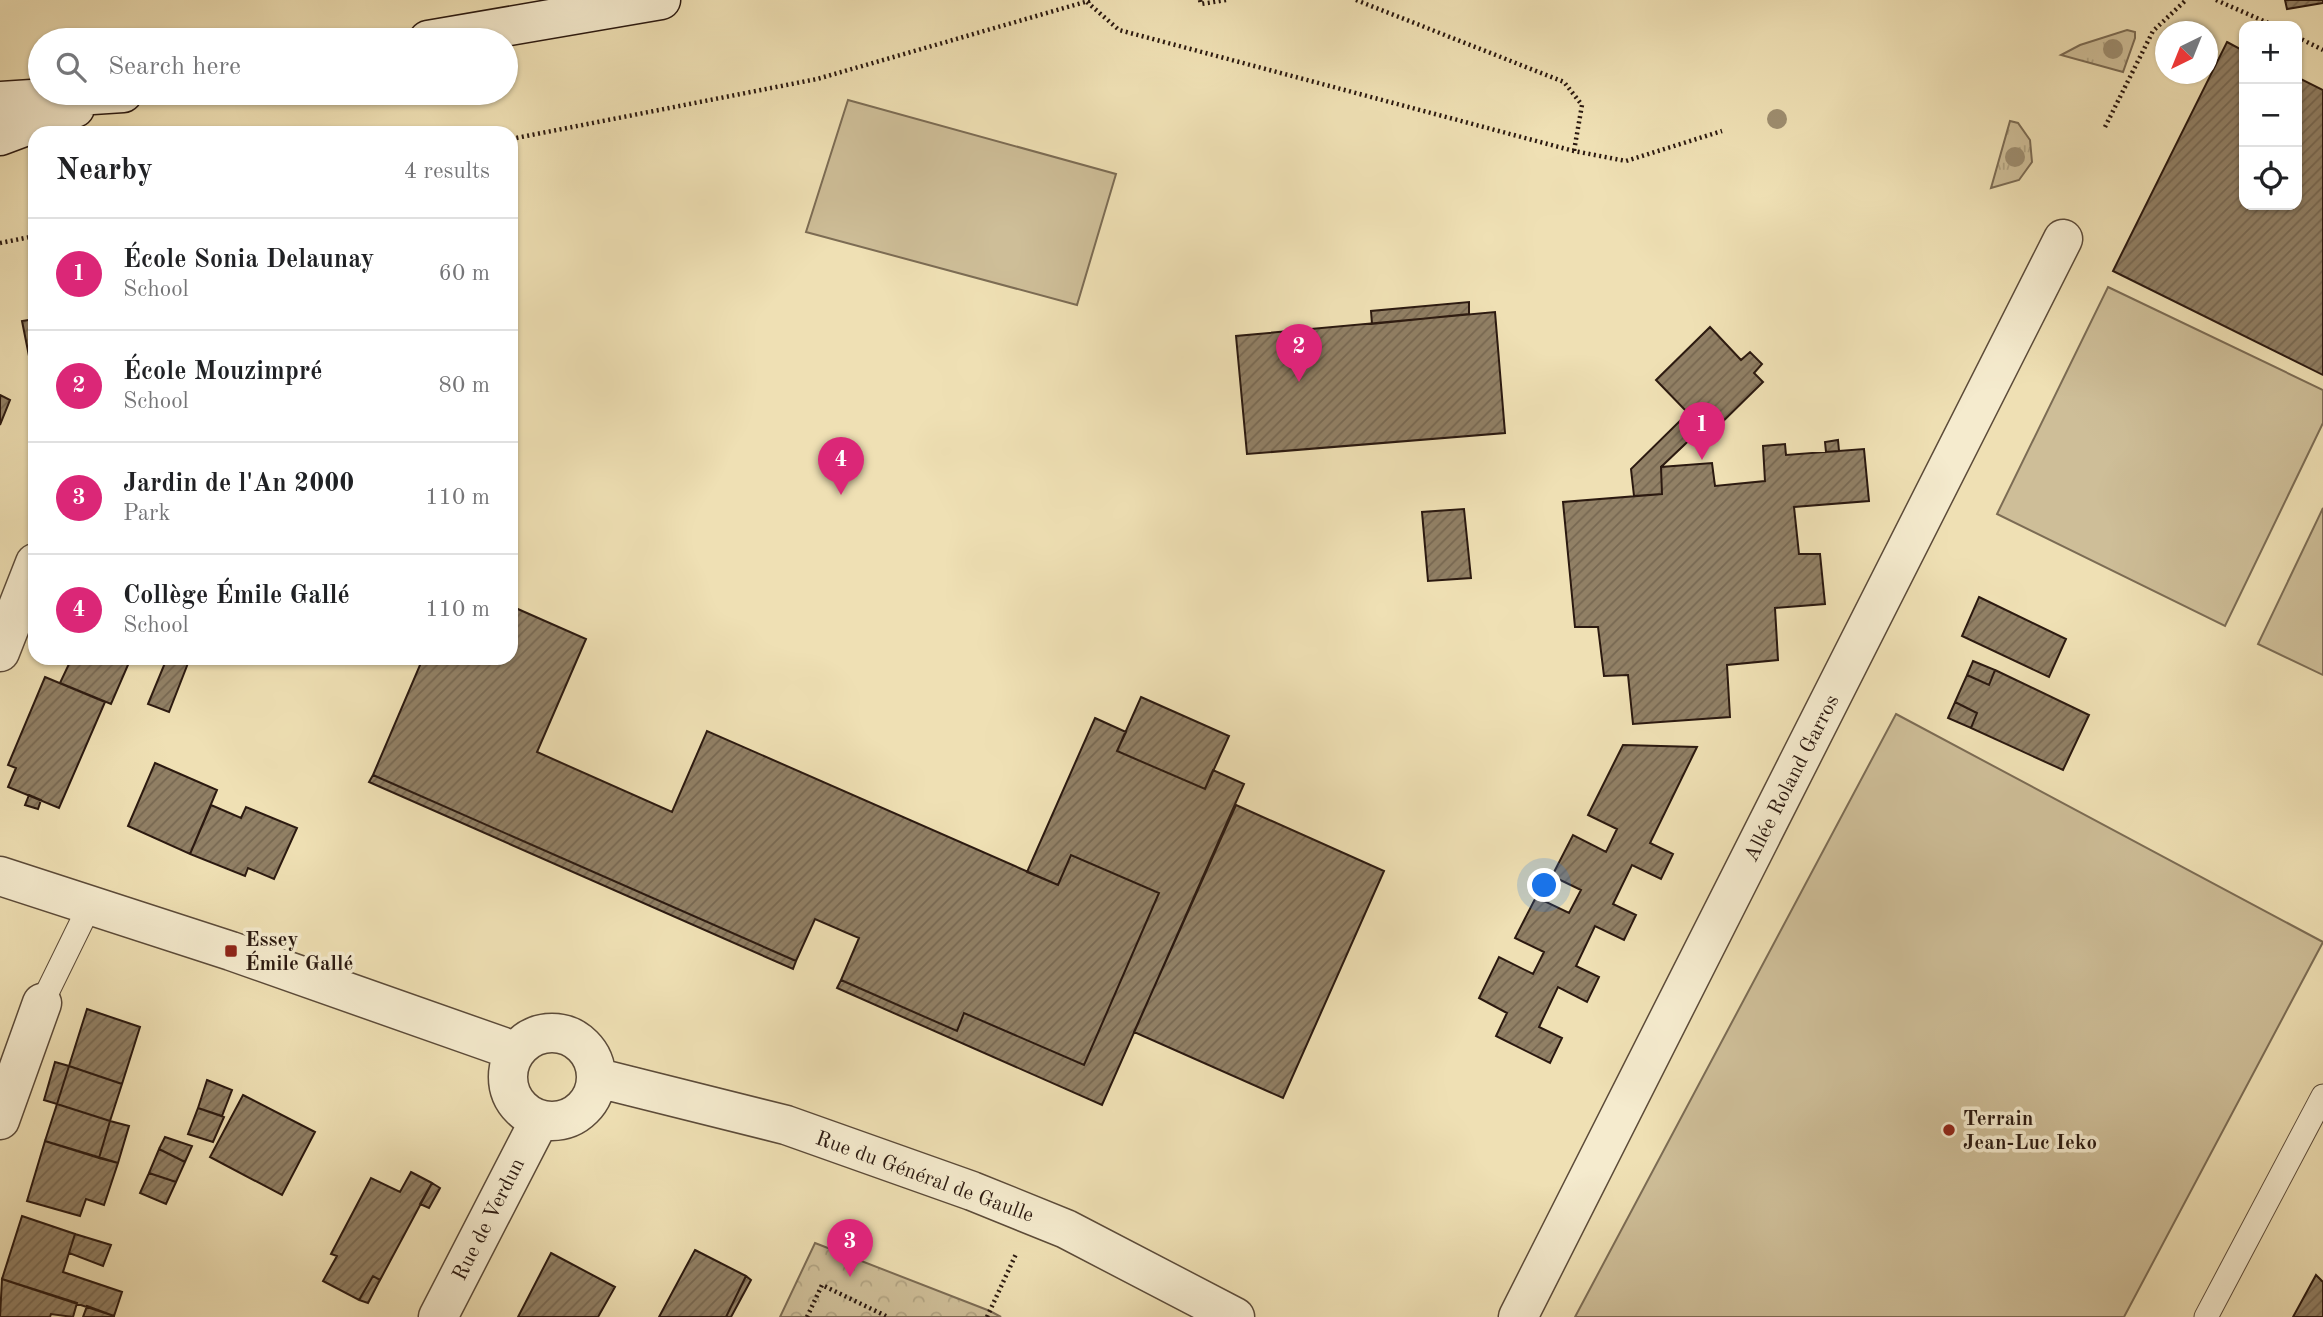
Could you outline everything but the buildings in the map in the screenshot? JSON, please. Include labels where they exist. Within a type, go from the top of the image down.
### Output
[{"type":"street","points":[[498,28],[661,0]]},
{"type":"street","points":[[0,101],[28,99]]},
{"type":"street","points":[[0,136],[85,105]]},
{"type":"street","name":"Allée Roland Garros","points":[[1518,1317],[2063,239]]},
{"type":"street","points":[[0,652],[28,581]]},
{"type":"street","points":[[0,876],[515,1051]]},
{"type":"street","points":[[0,1120],[41,1003]]},
{"type":"street","points":[[564,1033],[588,1049],[598,1078],[589,1104],[567,1121],[538,1121],[516,1106],[506,1081],[515,1051],[534,1035],[564,1033]]},
{"type":"street","name":"Rue du Général de Gaulle","points":[[598,1078],[786,1125],[960,1186],[1066,1229],[1235,1317]]},
{"type":"street","name":"Rue de Verdun","points":[[438,1317],[538,1121]]},
{"type":"lane","points":[[41,1003],[90,905]]},
{"type":"lane","points":[[2206,1317],[2323,1096]]},
{"type":"path","points":[[1201,2],[1226,0]]},
{"type":"path","points":[[1356,0],[1564,82],[1582,105],[1574,150]]},
{"type":"path","points":[[2105,127],[2153,31],[2186,0]]},
{"type":"path","points":[[2216,0],[2264,21]]},
{"type":"path","points":[[518,138],[817,79],[1089,1],[1119,30],[1574,150],[1626,161],[1722,131]]},
{"type":"path","points":[[2302,40],[2323,50]]},
{"type":"path","points":[[0,243],[28,237]]},
{"type":"path","points":[[987,1317],[1033,1216]]},
{"type":"path","points":[[807,1317],[822,1285],[888,1317]]},
{"type":"green space","points":[[2127,30],[2135,32],[2135,38],[2123,72],[2061,55],[2080,45]]},
{"type":"green space","points":[[848,100],[1116,174],[1077,305],[806,232]]},
{"type":"green space","points":[[2010,121],[2018,123],[2030,140],[2032,162],[2019,180],[1991,188]]},
{"type":"green space","points":[[2108,287],[2323,390],[2323,423],[2225,626],[1997,514]]},
{"type":"green space","points":[[2323,508],[2323,675],[2258,644]]},
{"type":"green space","name":"Terrain Jean-Luc Ieko","points":[[1896,714],[2323,942],[2124,1317],[1575,1317]]},
{"type":"green space","points":[[815,1243],[990,1311],[1001,1317],[780,1317]]},
{"type":"place","name":"École Mouzimpré","points":[[1299,382]]},
{"type":"place","name":"École Sonia Delaunay","points":[[1702,460]]},
{"type":"place","name":"Collège Émile Gallé","points":[[841,495]]},
{"type":"place","name":"Essey Émile Gallé","points":[[231,951]]},
{"type":"place","name":"Terrain Jean-Luc Ieko","points":[[1949,1130]]},
{"type":"place","name":"Jardin de l'An 2000","points":[[850,1277]]}]
